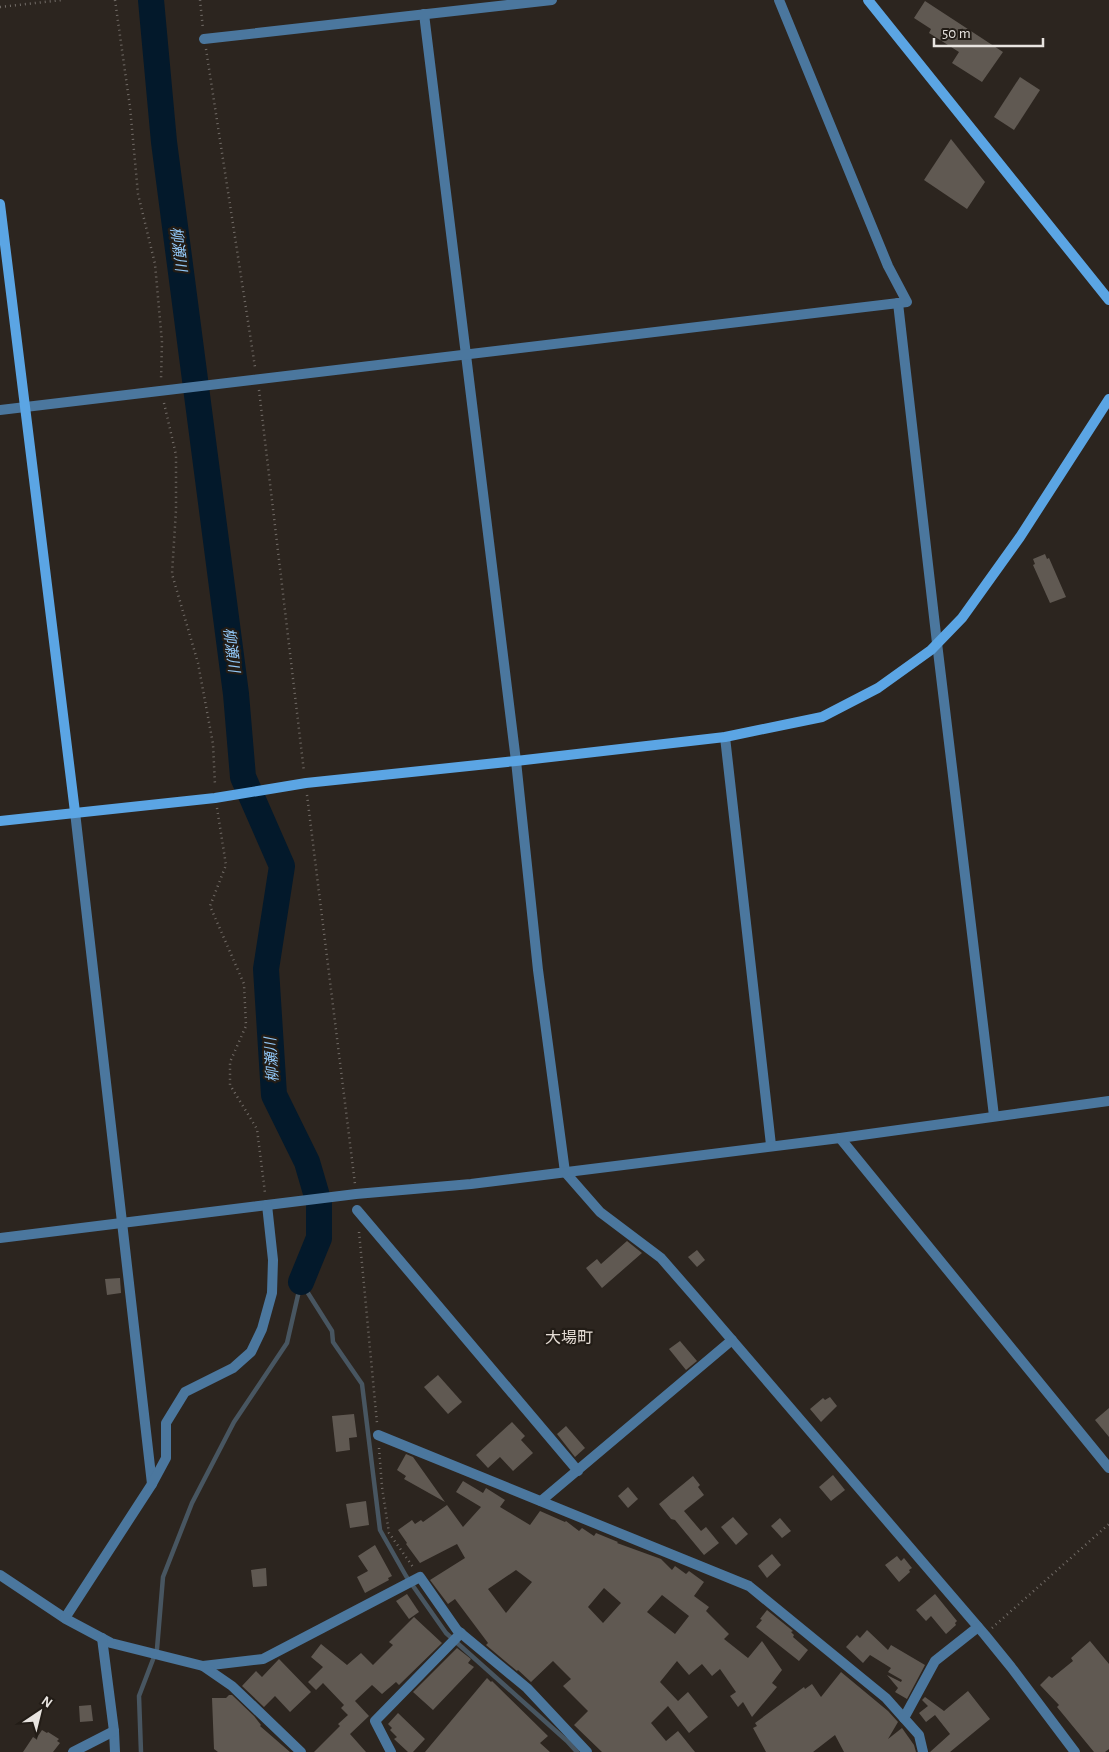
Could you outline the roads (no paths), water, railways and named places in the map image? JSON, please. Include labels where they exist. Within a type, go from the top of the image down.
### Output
[{"type":"street","points":[[204,39],[552,0]]},
{"type":"street","points":[[0,410],[907,302],[888,266],[779,0]]},
{"type":"street","points":[[868,0],[1109,300]]},
{"type":"street","points":[[424,14],[516,761],[538,970],[565,1172],[600,1212],[661,1258],[1011,1666],[1075,1752]]},
{"type":"street","points":[[0,204],[75,812],[152,1484]]},
{"type":"street","points":[[898,303],[994,1116]]},
{"type":"street","points":[[0,821],[215,798],[306,783],[725,737],[822,717],[878,688],[937,643],[962,618],[1020,537],[1109,398]]},
{"type":"street","points":[[725,737],[771,1145]]},
{"type":"street","points":[[0,1238],[270,1204],[471,1184],[771,1145],[840,1138],[1109,1101]]},
{"type":"street","points":[[840,1138],[1109,1468]]},
{"type":"street","points":[[65,1618],[152,1484],[166,1458],[166,1423],[185,1392],[233,1368],[252,1352],[262,1329],[272,1292],[273,1260],[270,1204]]},
{"type":"street","points":[[357,1210],[578,1471]]},
{"type":"street","points":[[541,1502],[732,1340]]},
{"type":"street","points":[[378,1435],[749,1586],[886,1698],[919,1735],[923,1752]]},
{"type":"street","points":[[0,1575],[65,1618],[117,1645],[199,1665],[263,1660],[413,1580],[460,1634],[527,1688],[587,1752]]},
{"type":"street","points":[[904,1718],[935,1661],[981,1631]]},
{"type":"street","points":[[391,1752],[375,1721],[460,1634]]},
{"type":"street","points":[[102,1638],[115,1752]]},
{"type":"street","points":[[199,1665],[232,1686],[301,1752]]},
{"type":"street","points":[[73,1752],[114,1731]]},
{"type":"waterway","name":"柳瀬川","points":[[151,0],[164,142],[236,694],[243,777],[282,866],[266,969],[274,1095],[307,1162],[319,1203],[319,1238],[301,1282]]},
{"type":"waterway","points":[[301,1282],[332,1331],[333,1342],[362,1384],[380,1530],[406,1576],[446,1633],[577,1752]]},
{"type":"waterway","points":[[141,1752],[139,1696],[157,1649],[163,1577],[192,1503],[234,1422],[287,1343],[301,1282]]},
{"type":"district","name":"大場町","points":[[569,1338]]}]
